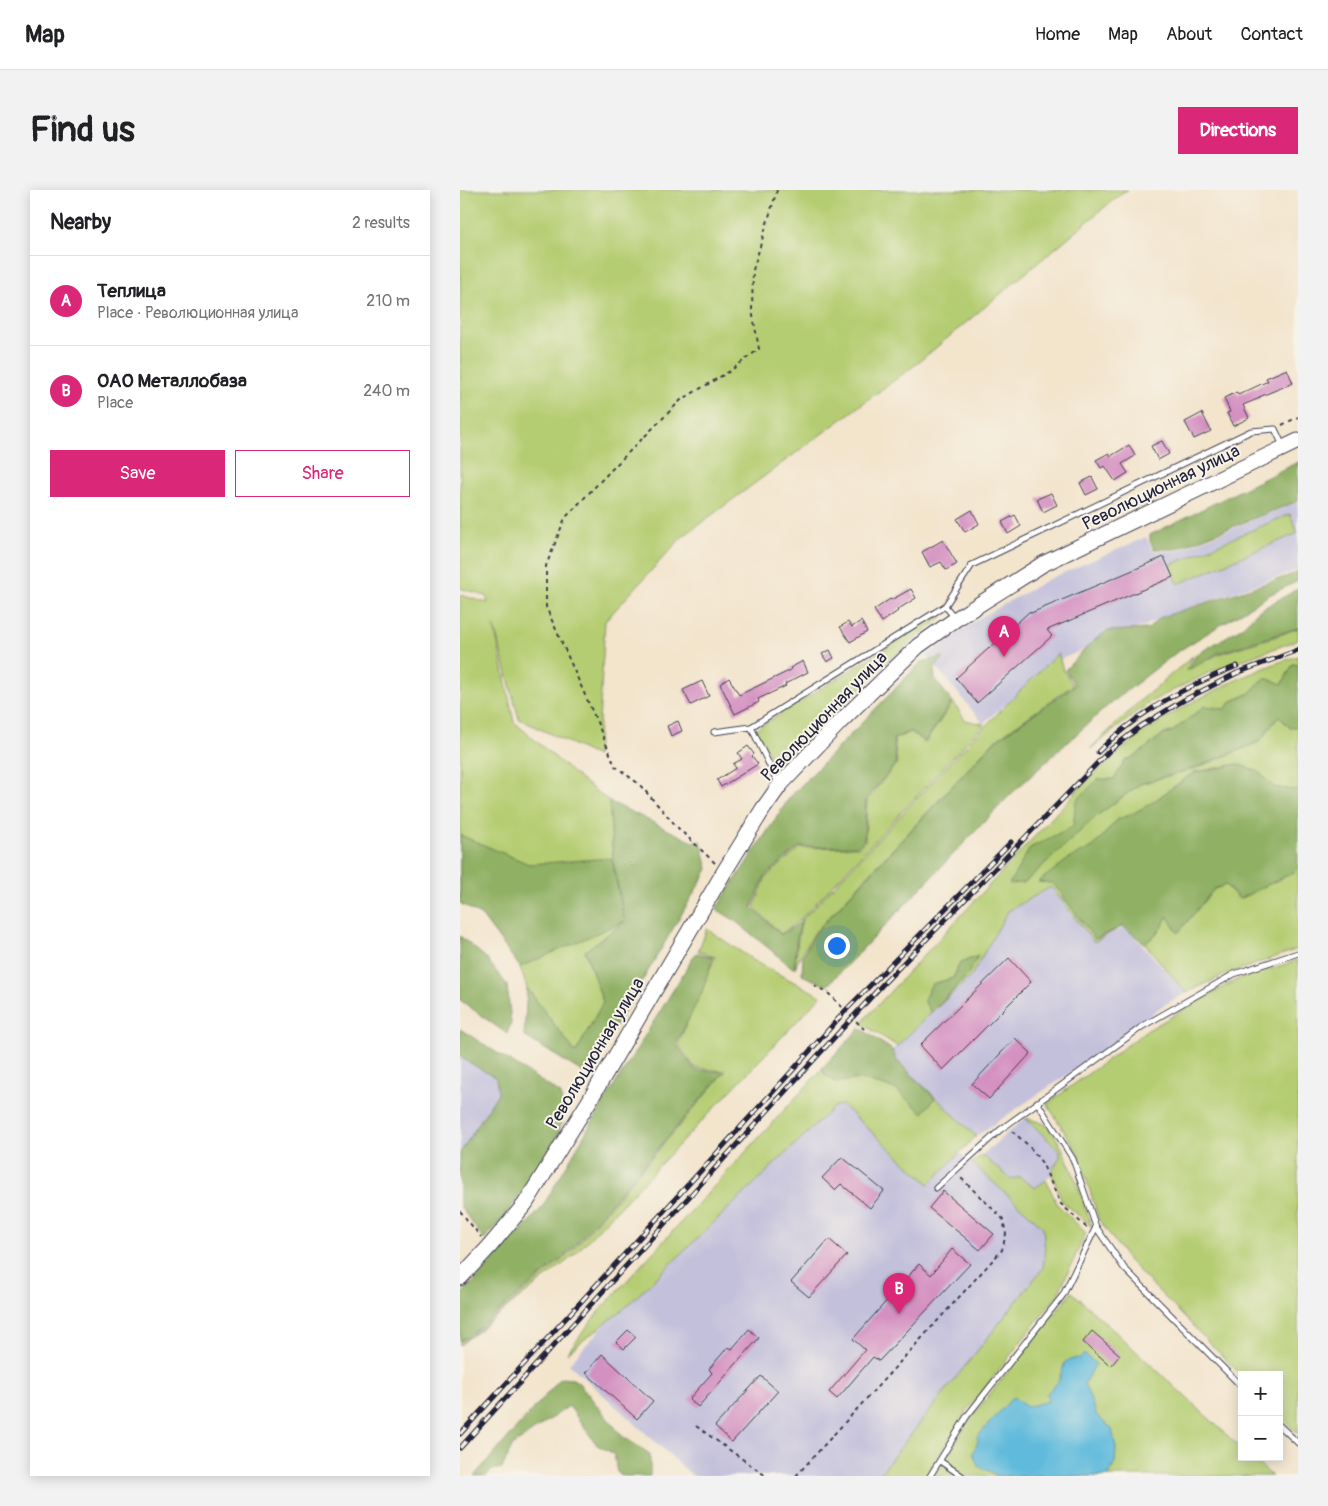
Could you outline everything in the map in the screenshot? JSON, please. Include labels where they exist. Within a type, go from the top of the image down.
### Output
[{"type":"street","name":"Революционная улица","points":[[460,1278],[525,1204],[588,1103],[763,809],[780,785],[839,723],[918,646],[956,619],[1042,564],[1298,441]]},
{"type":"lane","points":[[714,732],[751,727],[945,606],[972,565],[1251,431],[1275,429],[1284,449]]},
{"type":"lane","points":[[945,606],[956,619]]},
{"type":"lane","points":[[751,727],[780,785]]},
{"type":"lane","points":[[936,1188],[1037,1102],[1143,1026],[1234,974],[1298,953]]},
{"type":"lane","points":[[1037,1102],[1072,1159],[1096,1227],[1124,1268],[1238,1383]]},
{"type":"lane","points":[[930,1476],[967,1416],[1063,1295],[1096,1227]]},
{"type":"lane","points":[[1283,1428],[1298,1444]]},
{"type":"lane","points":[[940,1462],[962,1476]]},
{"type":"path","points":[[724,872],[679,829],[639,784],[615,766],[546,607],[546,566],[565,518],[615,466],[680,400],[730,371],[758,349],[752,310],[753,270],[777,190]]},
{"type":"path","points":[[1275,429],[1298,417]]},
{"type":"path","points":[[814,984],[828,992],[864,1029]]},
{"type":"path","points":[[1007,1126],[1029,1146],[1042,1163],[1061,1204],[1093,1233]]},
{"type":"path","points":[[796,1476],[1002,1250],[1006,1234],[1003,1219],[954,1171]]},
{"type":"path","points":[[460,1211],[489,1247]]},
{"type":"path","points":[[696,1426],[766,1476]]},
{"type":"shaded area","points":[[1298,502],[1298,570],[1190,607],[1061,659],[983,723],[926,655],[981,617],[1049,579],[1146,537],[1153,551],[1176,551]]},
{"type":"shaded area","points":[[1051,887],[1094,941],[1126,927],[1186,993],[1162,1006],[1107,1048],[976,1136],[896,1060],[892,1050],[971,976],[1008,911]]},
{"type":"shaded area","points":[[460,1029],[515,1069],[460,1170]]},
{"type":"shaded area","points":[[854,1062],[1051,1232],[1048,1267],[879,1476],[693,1476],[569,1364],[822,1083]]},
{"type":"shaded area","points":[[1025,1118],[1060,1151],[1061,1157],[1049,1177],[1035,1188],[1019,1177],[1012,1180],[982,1155]]},
{"type":"green space","points":[[460,190],[1128,190],[1123,192],[915,365],[682,537],[605,621],[597,756],[519,719],[494,626],[514,722],[580,779],[609,801],[613,859],[625,922],[585,951],[603,1002],[575,1054],[527,988],[520,967],[482,916],[460,903],[460,595],[488,603],[486,596],[460,588]]},
{"type":"green space","points":[[1298,462],[1298,501],[1176,549],[1154,549],[1150,541],[1150,535]]},
{"type":"green space","points":[[1290,514],[1298,533],[1178,584],[1170,565]]},
{"type":"green space","points":[[1298,571],[1298,581],[1269,595],[1177,652],[1105,708],[1010,795],[827,986],[802,975],[803,955],[816,932],[995,741],[1075,685],[1065,670],[1092,642],[1107,631],[1148,629],[1159,618],[1294,574]]},
{"type":"green space","points":[[1298,589],[1298,628],[1218,653],[1188,670],[1196,655],[1241,628],[1258,611]]},
{"type":"green space","points":[[938,616],[941,618],[881,667],[792,754],[783,766],[780,768],[775,766],[756,729]]},
{"type":"green space","points":[[1298,628],[1298,640],[1212,671],[1150,702],[1090,749],[1141,700],[1193,656],[1186,671],[1219,654]]},
{"type":"green space","points":[[1058,653],[1063,670],[1073,685],[994,741],[815,932],[795,968],[802,920],[985,726]]},
{"type":"green space","points":[[1298,656],[1298,665],[1293,664],[1282,684],[1265,678],[1248,694],[1232,701],[1225,709],[1205,706],[1173,731],[1162,735],[1137,755],[1125,761],[1114,779],[1077,801],[1074,826],[1030,848],[1098,815],[1140,784],[1192,769],[1193,773],[1150,804],[1117,820],[1093,847],[1070,858],[1039,882],[1053,883],[1095,939],[1123,926],[1094,942],[1051,887],[1008,911],[971,976],[938,1007],[968,974],[977,957],[960,963],[953,978],[932,984],[924,1000],[931,1013],[897,1046],[861,1023],[1087,780],[1143,732],[1187,705],[1238,679]]},
{"type":"green space","points":[[944,657],[934,669],[935,679],[952,702],[925,742],[911,731],[893,739],[896,763],[866,799],[864,840],[857,846],[799,847],[765,876],[752,907],[781,935],[801,922],[797,938],[794,969],[734,920],[716,909],[790,797],[921,662]]},
{"type":"green space","points":[[1293,664],[1298,665],[1298,726],[1290,728],[1279,716],[1259,742],[1192,769],[1140,784],[1098,815],[1024,883],[1009,884],[1030,848],[1073,826],[1076,801],[1098,779],[1114,779],[1125,761],[1137,755],[1162,735],[1173,731],[1205,706],[1225,709],[1232,701],[1248,694],[1265,678],[1282,684]]},
{"type":"green space","points":[[953,702],[965,720],[984,724],[800,920],[781,934],[754,907],[766,877],[800,848],[858,847],[865,841],[867,800],[897,763],[894,739],[911,732],[925,743]]},
{"type":"green space","points":[[1279,716],[1290,728],[1298,726],[1298,789],[1274,787],[1259,772],[1237,764],[1195,772],[1194,769],[1259,742]]},
{"type":"green space","points":[[1237,764],[1259,772],[1274,787],[1298,789],[1298,868],[1294,872],[1239,899],[1226,885],[1214,889],[1178,933],[1167,916],[1162,928],[1145,944],[1123,926],[1095,939],[1053,883],[1038,882],[1070,858],[1093,847],[1117,820],[1150,804],[1193,773]]},
{"type":"green space","points":[[609,801],[693,842],[701,841],[708,869],[587,1075],[524,1036],[527,988],[576,1053],[603,1002],[585,951],[625,921],[520,967],[482,916],[460,903],[460,835],[529,864],[611,858],[624,918],[613,859]]},
{"type":"green space","points":[[1298,868],[1298,949],[1222,976],[1186,993],[1145,944],[1162,928],[1167,915],[1178,932],[1214,889],[1226,885],[1239,899],[1294,872]]},
{"type":"green space","points":[[707,929],[759,964],[821,996],[572,1257],[460,1345],[460,1341],[470,1337],[570,1253],[726,1071],[695,1068],[678,1044],[715,957],[698,951]]},
{"type":"green space","points":[[460,936],[485,957],[507,985],[511,1023],[507,1034],[460,1000]]},
{"type":"green space","points":[[696,953],[713,957],[702,992],[676,1044],[695,1070],[724,1072],[568,1253],[469,1336],[460,1340],[460,1296],[541,1209]]},
{"type":"green space","points":[[978,956],[968,974],[931,1013],[924,1000],[932,984],[953,978],[960,963]]},
{"type":"green space","points":[[1298,960],[1298,1434],[1283,1418],[1283,1371],[1238,1372],[1129,1261],[1099,1220],[1079,1155],[1047,1104],[1148,1030],[1236,980]]},
{"type":"green space","points":[[860,1028],[892,1050],[896,1060],[976,1136],[929,1184],[842,1105],[835,1106],[626,1307],[567,1353],[599,1311]]},
{"type":"green space","points":[[860,1028],[892,1050],[896,1060],[935,1098],[923,1113],[895,1089],[859,1079],[837,1083],[825,1075],[822,1068]]},
{"type":"green space","points":[[460,1029],[561,1094],[563,1120],[555,1143],[507,1214],[484,1240],[460,1206],[460,1153],[498,1093],[496,1078],[460,1057]]},
{"type":"green space","points":[[1025,1118],[1044,1124],[1058,1142],[1072,1171],[1092,1227],[1062,1201],[1051,1172],[1060,1157],[1060,1151]]},
{"type":"green space","points":[[982,1155],[1012,1180],[1019,1177],[1035,1188],[1046,1180],[1057,1204],[1086,1233],[1058,1294],[966,1412],[926,1476],[878,1476],[1043,1268],[1045,1252],[1043,1227],[972,1163]]},
{"type":"green space","points":[[1072,1292],[1238,1445],[1238,1461],[1255,1461],[1272,1476],[934,1476],[970,1419]]},
{"type":"green space","points":[[561,1378],[573,1379],[578,1382],[622,1436],[650,1454],[650,1476],[622,1476],[617,1472],[614,1454],[597,1445],[569,1406],[513,1445],[502,1468],[492,1470],[487,1476],[474,1476]]},
{"type":"water","points":[[1084,1354],[1096,1364],[1084,1383],[1097,1416],[1112,1429],[1116,1448],[1115,1462],[1109,1476],[999,1476],[978,1466],[973,1453],[978,1441],[977,1437],[1013,1397],[1027,1407],[1048,1401],[1047,1393],[1058,1382],[1065,1362],[1076,1358],[1080,1359]]},
{"type":"building","points":[[1287,369],[1293,383],[1243,405],[1249,418],[1233,426],[1227,413],[1230,412],[1224,398],[1237,392],[1238,395],[1268,381],[1266,378]]},
{"type":"building","points":[[1202,413],[1211,431],[1194,439],[1185,422]]},
{"type":"building","points":[[1162,441],[1169,454],[1158,460],[1151,446]]},
{"type":"building","points":[[1129,445],[1135,456],[1122,464],[1128,473],[1115,481],[1105,466],[1101,468],[1096,460],[1109,453],[1111,456]]},
{"type":"building","points":[[1092,477],[1098,489],[1086,495],[1080,483]]},
{"type":"building","points":[[1051,493],[1057,505],[1043,512],[1037,499]]},
{"type":"building","points":[[972,510],[979,524],[965,532],[957,519]]},
{"type":"building","points":[[1015,515],[1021,526],[1008,534],[1002,522]]},
{"type":"building","points":[[943,540],[957,564],[946,570],[941,562],[930,567],[922,552]]},
{"type":"building","points":[[1164,557],[1173,577],[1047,630],[1052,636],[977,703],[956,678],[1030,611],[1031,613]]},
{"type":"building","points":[[911,589],[916,598],[882,622],[874,610],[890,599]]},
{"type":"building","points":[[861,621],[867,632],[850,642],[840,627],[848,622],[852,627]]},
{"type":"building","points":[[830,650],[834,658],[827,662],[822,654]]},
{"type":"building","points":[[803,661],[808,672],[785,684],[786,686],[758,699],[759,702],[735,714],[720,684],[729,678],[739,695],[791,670],[790,668]]},
{"type":"building","points":[[702,681],[709,696],[691,705],[683,690]]},
{"type":"building","points":[[678,721],[682,731],[671,736],[667,726]]},
{"type":"building","points":[[748,746],[758,764],[721,787],[717,780],[736,768],[733,764],[742,759],[738,753]]},
{"type":"building","points":[[1009,958],[1031,982],[943,1070],[920,1045]]},
{"type":"building","points":[[1015,1038],[1031,1053],[989,1099],[972,1084]]},
{"type":"building","points":[[842,1157],[884,1191],[870,1208],[841,1184],[835,1190],[822,1178]]},
{"type":"building","points":[[943,1191],[994,1234],[980,1250],[929,1208]]},
{"type":"building","points":[[829,1239],[847,1255],[809,1297],[791,1282]]},
{"type":"building","points":[[952,1249],[970,1264],[879,1361],[873,1357],[837,1399],[829,1392],[865,1350],[853,1339],[919,1264],[931,1275]]},
{"type":"building","points":[[749,1329],[759,1338],[698,1407],[689,1399],[712,1373],[709,1369],[728,1347],[732,1349]]},
{"type":"building","points":[[628,1330],[636,1337],[624,1349],[616,1342]]},
{"type":"building","points":[[1092,1331],[1120,1355],[1111,1366],[1083,1342]]},
{"type":"building","points":[[602,1354],[653,1401],[637,1419],[586,1373]]},
{"type":"building","points":[[761,1376],[778,1391],[732,1442],[715,1426]]},
{"type":"railway","points":[[460,1448],[883,984],[1110,750],[1141,726],[1184,700],[1237,673],[1298,650]]},
{"type":"railway","points":[[1098,752],[1129,724],[1146,712],[1181,691],[1237,666]]},
{"type":"railway","points":[[460,1434],[846,1010],[1011,842]]},
{"type":"place","name":"Теплица","points":[[1004,657]]},
{"type":"place","name":"ОАО Металлобаза","points":[[899,1314]]}]
